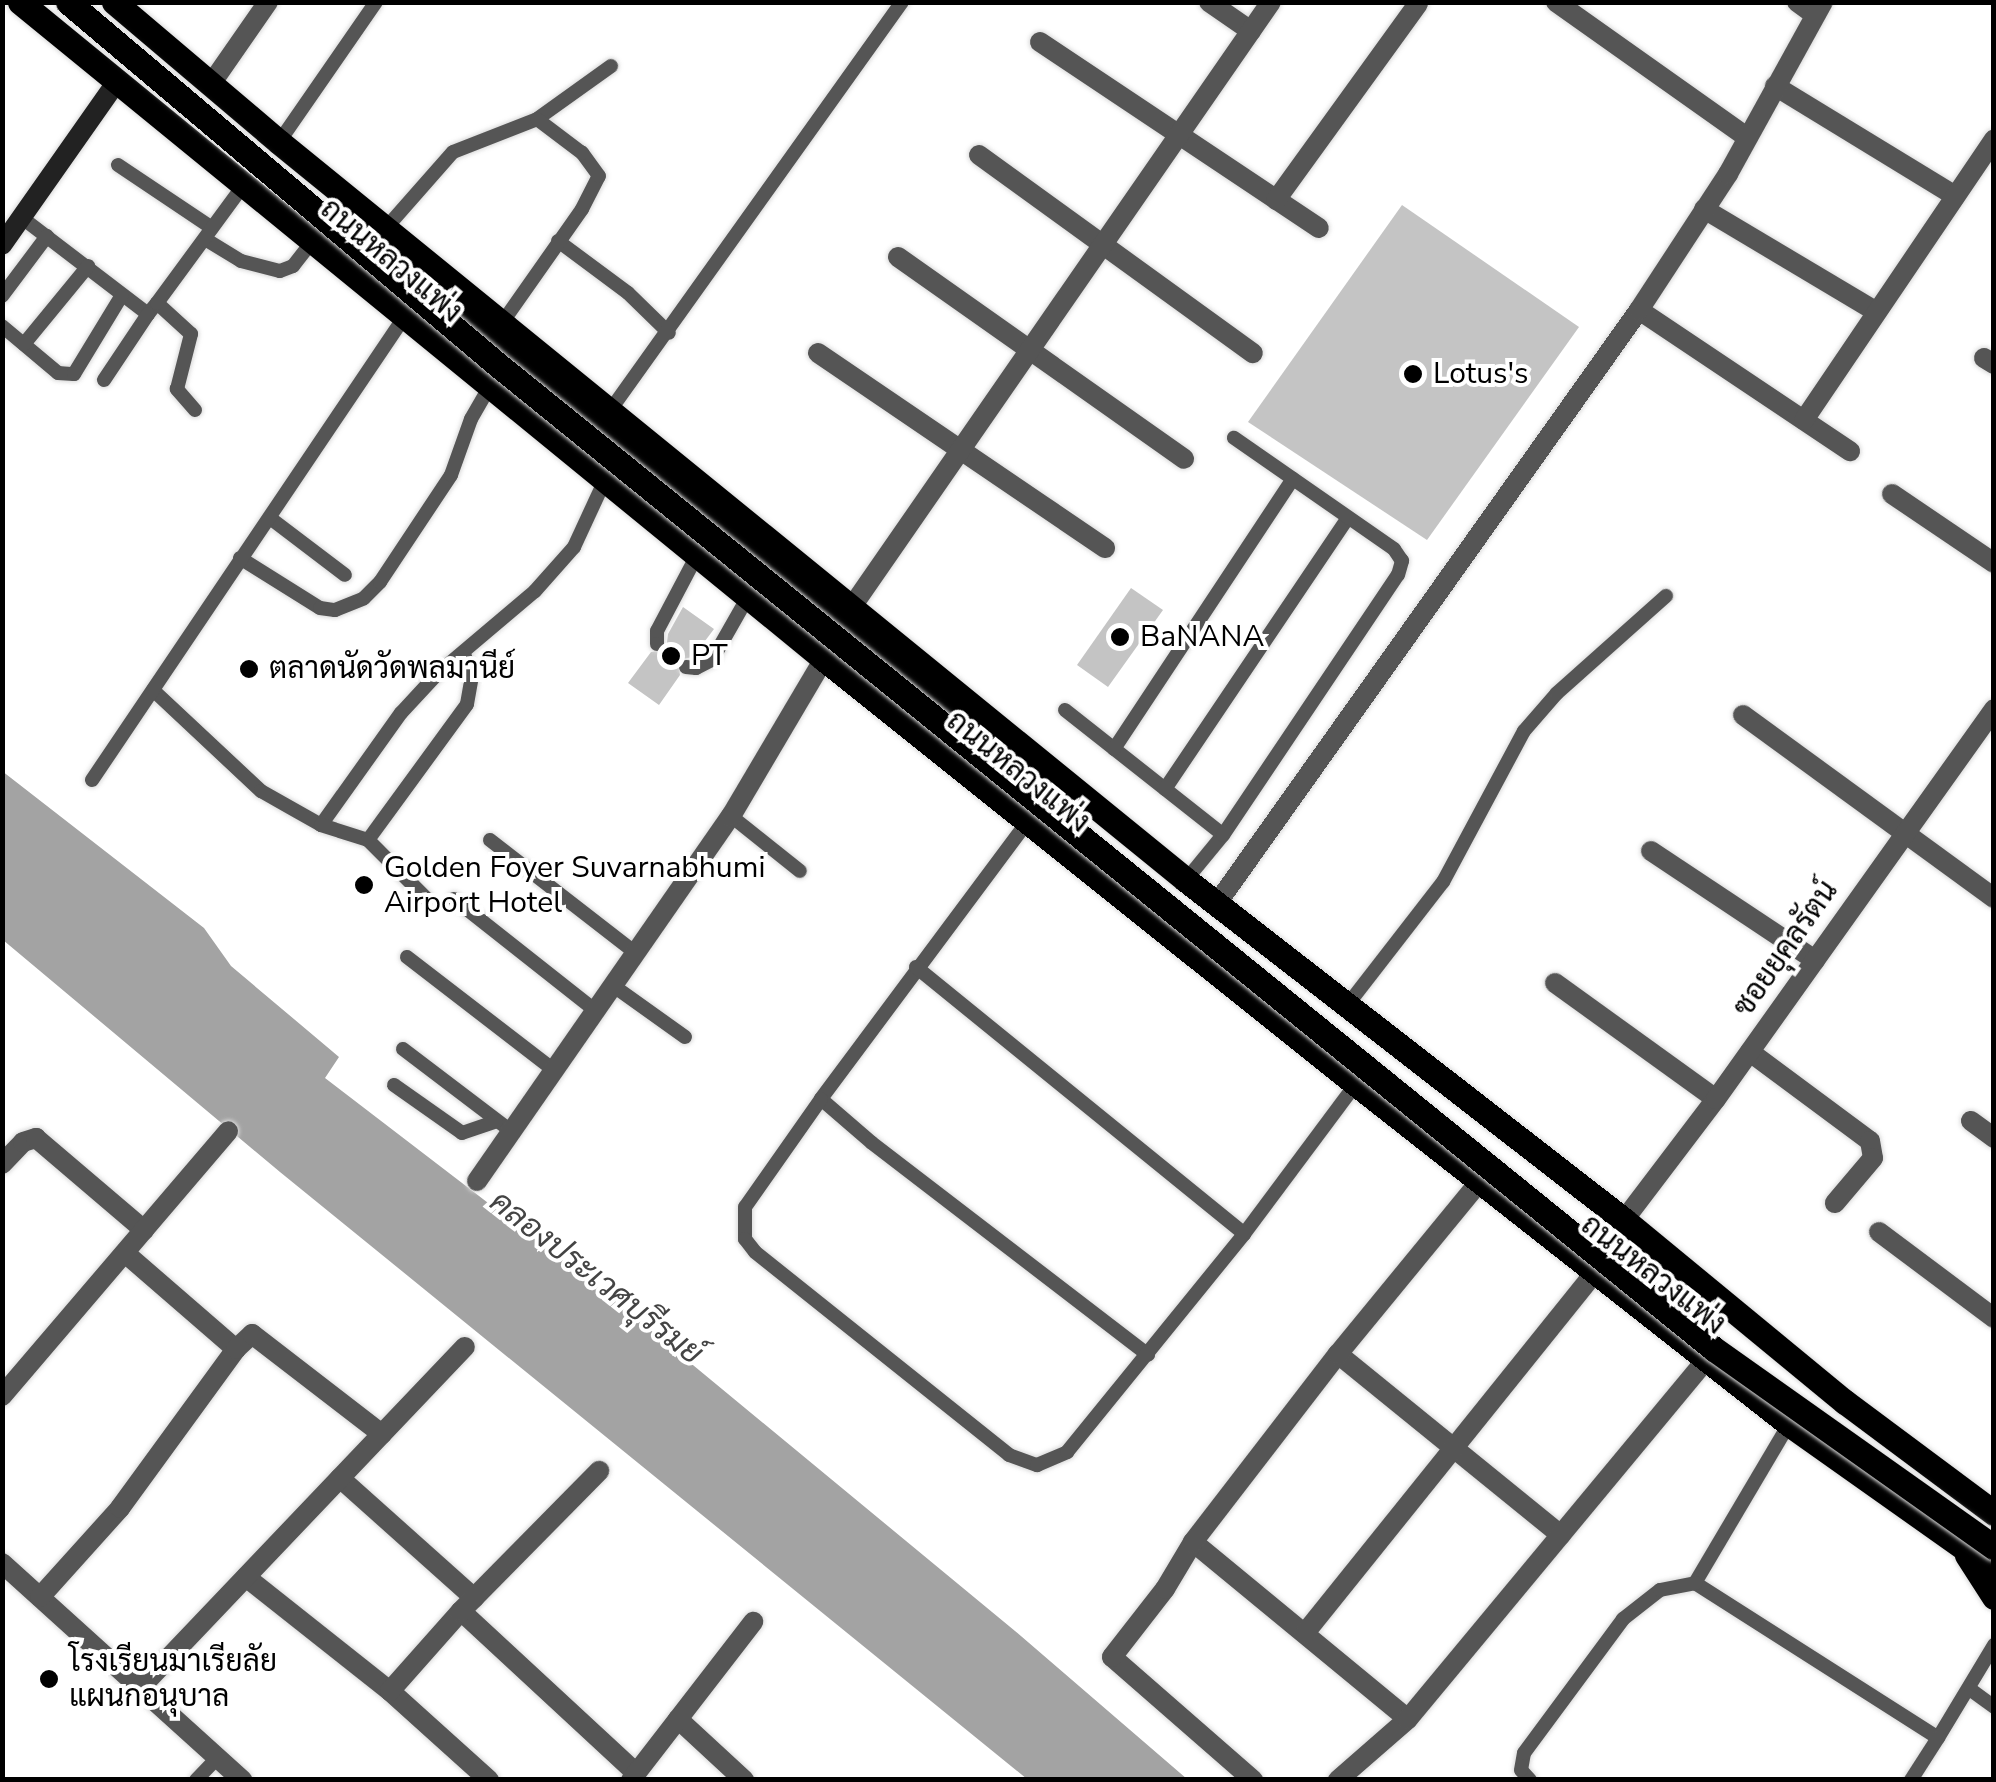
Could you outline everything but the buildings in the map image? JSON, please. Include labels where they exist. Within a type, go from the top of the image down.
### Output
[{"type":"main road","name":"ถนนหลวงแพ่ง","points":[[20,2],[748,597],[1356,1084],[1789,1424],[1994,1569]]},
{"type":"main road","points":[[68,2],[498,365],[1699,1337],[1994,1547]]},
{"type":"main road","name":"ถนนหลวงแพ่ง","points":[[114,2],[279,142],[1186,880],[1624,1220],[1845,1402],[1991,1510]]},
{"type":"main road","points":[[118,80],[150,36]]},
{"type":"main road","points":[[411,249],[488,335],[951,714],[1265,954],[1920,1478],[1991,1510]]},
{"type":"main road","points":[[1965,1551],[1994,1597]]},
{"type":"street","points":[[211,84],[268,2]]},
{"type":"street","points":[[1209,2],[1251,31]]},
{"type":"street","points":[[851,608],[1271,2]]},
{"type":"street","points":[[1556,2],[1748,137]]},
{"type":"street","points":[[1276,200],[1418,4]]},
{"type":"street","points":[[1218,902],[1639,310],[1748,137],[1811,7]]},
{"type":"street","points":[[1040,42],[1319,228]]},
{"type":"street","points":[[2,245],[118,80]]},
{"type":"street","points":[[1775,86],[1955,196]]},
{"type":"street","points":[[1804,420],[1994,138]]},
{"type":"street","points":[[979,155],[1253,353]]},
{"type":"street","points":[[1704,209],[1877,312]]},
{"type":"street","points":[[898,257],[1184,459]]},
{"type":"street","points":[[1639,310],[1850,451]]},
{"type":"street","points":[[818,353],[1105,548]]},
{"type":"street","points":[[1892,494],[1994,563]]},
{"type":"street","points":[[477,1181],[504,1126],[554,1071],[730,816],[824,658]]},
{"type":"street","name":"ซอยยุคลรัตน์","points":[[1624,1220],[1716,1099],[1994,709]]},
{"type":"street","points":[[1743,715],[1994,898]]},
{"type":"street","points":[[1651,851],[1815,960]]},
{"type":"street","points":[[1555,983],[1716,1099]]},
{"type":"street","points":[[1750,1052],[1870,1140],[1872,1158],[1835,1203]]},
{"type":"street","points":[[1972,1121],[1994,1138]]},
{"type":"street","points":[[2,1396],[228,1131]]},
{"type":"street","points":[[2,1164],[23,1142],[36,1138],[144,1230]]},
{"type":"street","points":[[1253,1780],[1112,1657],[1165,1589],[1193,1542],[1338,1354],[1480,1182]]},
{"type":"street","points":[[1879,1232],[1994,1318]]},
{"type":"street","points":[[125,1253],[236,1349]]},
{"type":"street","points":[[1305,1633],[1596,1271]]},
{"type":"street","points":[[40,1597],[120,1508],[236,1349],[252,1334],[260,1336],[382,1434]]},
{"type":"street","points":[[140,1688],[465,1347]]},
{"type":"street","points":[[1338,1354],[1561,1535]]},
{"type":"street","points":[[1338,1780],[1408,1719],[1708,1359]]},
{"type":"street","points":[[390,1690],[467,1604],[599,1471]]},
{"type":"street","points":[[340,1478],[633,1776],[753,1622]]},
{"type":"street","points":[[1193,1542],[1408,1719]]},
{"type":"street","points":[[2,1563],[242,1780]]},
{"type":"street","points":[[246,1577],[390,1690],[488,1780]]},
{"type":"street","points":[[678,1719],[744,1780]]},
{"type":"lane","points":[[279,142],[376,2]]},
{"type":"lane","points":[[609,412],[902,2]]},
{"type":"lane","points":[[386,228],[454,152],[538,119],[612,66]]},
{"type":"lane","points":[[502,323],[582,209],[599,176],[582,153],[538,119]]},
{"type":"lane","points":[[118,165],[241,261],[280,271],[292,266],[314,239]]},
{"type":"lane","points":[[104,380],[246,183]]},
{"type":"lane","points":[[21,217],[122,295],[192,334],[177,389],[195,410]]},
{"type":"lane","points":[[2,296],[47,236]]},
{"type":"lane","points":[[558,241],[628,293],[669,333]]},
{"type":"lane","points":[[24,344],[88,266]]},
{"type":"lane","points":[[2,326],[58,373],[74,374],[122,295]]},
{"type":"lane","points":[[92,780],[405,316]]},
{"type":"lane","points":[[240,558],[320,608],[335,610],[364,598],[380,582],[451,475],[471,419],[490,386]]},
{"type":"lane","points":[[1186,880],[1223,836],[1398,574],[1402,561],[1394,549],[1234,438]]},
{"type":"lane","points":[[1114,749],[1293,479]]},
{"type":"lane","points":[[321,826],[401,712],[438,673],[534,591],[574,547],[605,480]]},
{"type":"lane","points":[[270,518],[345,575]]},
{"type":"lane","points":[[1165,789],[1348,518]]},
{"type":"lane","points":[[657,644],[657,631],[697,555]]},
{"type":"lane","points":[[1349,1003],[1443,882],[1524,731],[1557,693],[1666,596]]},
{"type":"lane","points":[[686,667],[696,668],[712,660],[748,597]]},
{"type":"lane","points":[[368,840],[467,704],[472,676],[464,654]]},
{"type":"lane","points":[[153,690],[232,768],[287,810],[321,826],[368,840],[426,898]]},
{"type":"lane","points":[[1065,710],[1223,836]]},
{"type":"lane","points":[[730,816],[800,871]]},
{"type":"lane","points":[[1028,821],[916,967],[745,1207],[745,1239],[755,1252],[1009,1454],[1037,1465],[1067,1452],[1244,1234],[1356,1084]]},
{"type":"lane","points":[[490,840],[638,954]]},
{"type":"lane","points":[[454,899],[597,1012]]},
{"type":"lane","points":[[407,956],[554,1071]]},
{"type":"lane","points":[[916,967],[1244,1234]]},
{"type":"lane","points":[[615,987],[685,1037]]},
{"type":"lane","points":[[403,1049],[504,1126]]},
{"type":"lane","points":[[394,1085],[462,1132],[504,1126]]},
{"type":"lane","points":[[821,1098],[872,1143],[1148,1355]]},
{"type":"lane","points":[[1695,1583],[1789,1424]]},
{"type":"lane","points":[[1530,1780],[1522,1770],[1524,1753],[1623,1618],[1660,1590],[1695,1583],[1938,1738]]},
{"type":"lane","points":[[1912,1780],[1971,1690],[1993,1647]]},
{"type":"lane","points":[[1971,1690],[1994,1706]]},
{"type":"lane","points":[[196,1780],[217,1758]]},
{"type":"shaded area","points":[[2,771],[204,928],[231,966],[339,1057],[325,1078],[607,1294],[1015,1631],[1187,1779],[1027,1779],[280,1172],[3,940]]},
{"type":"place","name":"Lotus's","points":[[1413,374]]},
{"type":"place","name":"BaNANA","points":[[1120,637]]},
{"type":"place","name":"PT","points":[[671,656]]},
{"type":"place","name":"ตลาดนัดวัดพลมานีย์","points":[[249,669]]},
{"type":"place","name":"Golden Foyer Suvarnabhumi Airport Hotel","points":[[364,885]]},
{"type":"place","name":"โรงเรียนมาเรียลัย แผนกอนุบาล","points":[[49,1679]]},
{"type":"water label","name":"คลองประเวศบุรีรมย์","points":[[596,1278]]}]
